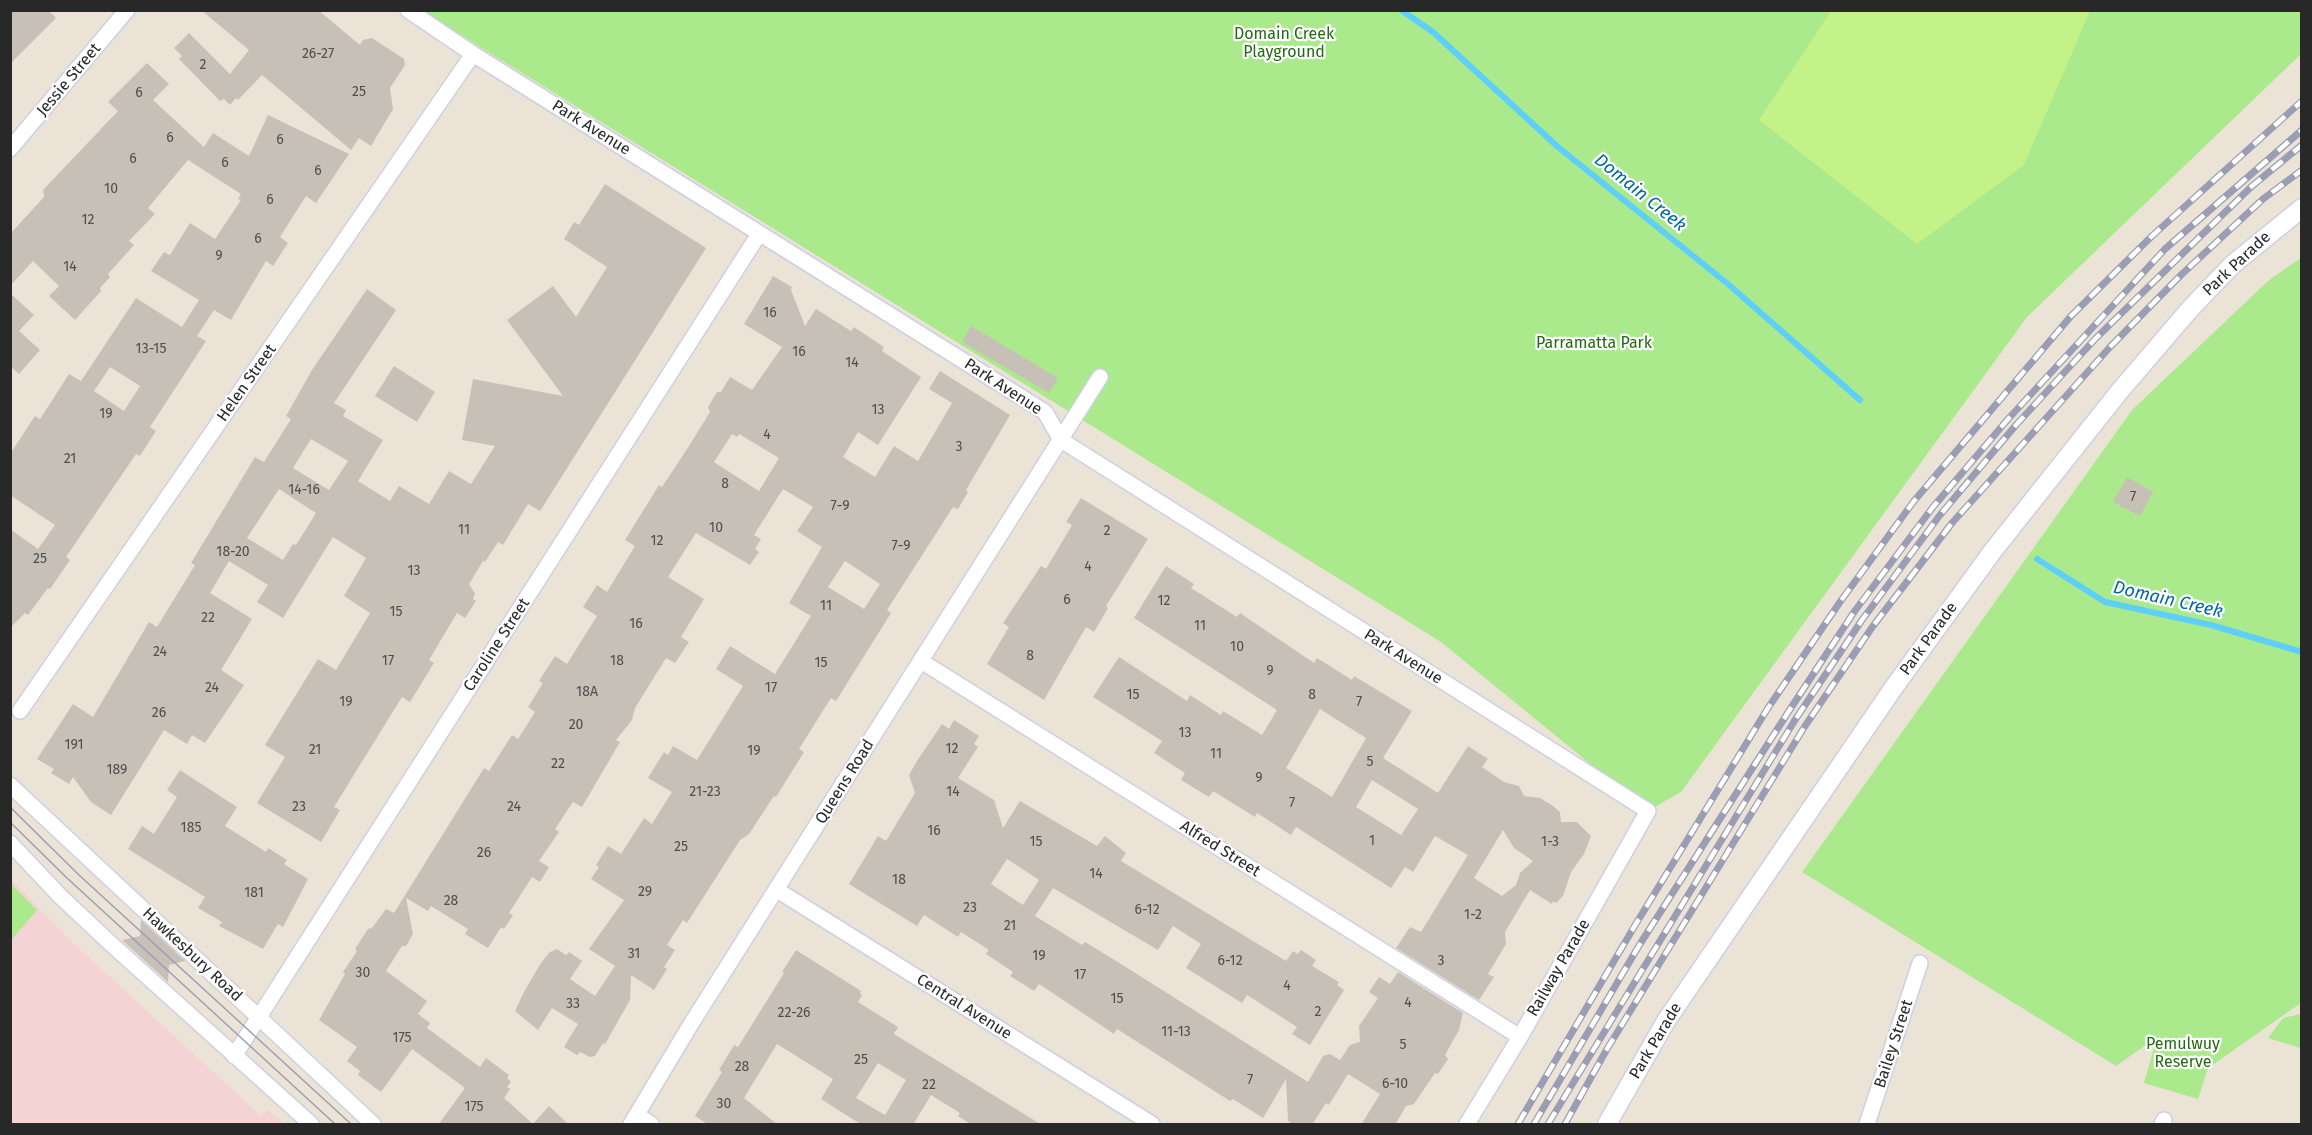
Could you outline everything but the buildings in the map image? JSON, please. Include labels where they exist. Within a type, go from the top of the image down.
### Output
[{"type":"street","name":"Jessie Street","points":[[10,149],[127,10]]},
{"type":"street","name":"Park Avenue","points":[[408,10],[473,54],[1045,412],[1061,440],[1648,811]]},
{"type":"street","name":"Helen Street","points":[[20,711],[473,54]]},
{"type":"street","name":"Park Parade","points":[[1610,1119],[1666,1021],[1885,700],[1992,552],[2105,410],[2183,317],[2232,265],[2301,208]]},
{"type":"street","name":"Caroline Street","points":[[234,1056],[759,234]]},
{"type":"street","name":"Queens Road","points":[[634,1120],[1100,377]]},
{"type":"street","name":"Alfred Street","points":[[921,661],[1520,1037]]},
{"type":"street","name":"Hawkesbury Road","points":[[10,785],[373,1125]]},
{"type":"street","name":"Railway Parade","points":[[1467,1125],[1520,1037],[1648,811]]},
{"type":"street","points":[[10,843],[60,896],[311,1125]]},
{"type":"street","name":"Central Avenue","points":[[777,890],[1152,1125]]},
{"type":"street","name":"Bailey Street","points":[[1867,1125],[1920,963]]},
{"type":"street","points":[[634,1120],[651,1125]]},
{"type":"shaded area","points":[[10,878],[70,940],[261,1116],[268,1110],[284,1124],[11,1124]]},
{"type":"green space","name":"Parramatta Park","points":[[2301,10],[2302,53],[2027,317],[1681,792],[1648,811],[1441,642],[422,11]]},
{"type":"green space","points":[[1831,11],[2090,11],[2024,165],[1917,244],[1759,120]]},
{"type":"green space","name":"Pemulwuy Reserve","points":[[2301,258],[2301,1003],[2208,1068],[2198,1099],[2144,1083],[2157,1037],[2116,1066],[1802,872],[2132,410],[2269,280]]},
{"type":"green space","points":[[11,884],[37,910],[11,940]]},
{"type":"green space","points":[[2301,1014],[2300,1048],[2268,1038],[2283,1018]]},
{"type":"waterway","name":"Domain Creek","points":[[1401,10],[1433,32],[1558,147],[1728,284],[1860,400]]},
{"type":"waterway","name":"Domain Creek","points":[[2037,559],[2105,602],[2211,625],[2302,652]]},
{"type":"tram line","points":[[10,807],[79,875],[351,1124]]},
{"type":"tram line","points":[[10,822],[67,878],[335,1124]]},
{"type":"railway","points":[[1518,1124],[1637,922],[1768,708],[1840,602],[1914,501],[2071,316],[2152,236],[2302,101]]},
{"type":"railway","points":[[1534,1124],[1640,944],[1787,714],[1854,612],[1933,507],[2009,418],[2165,249],[2302,130]]},
{"type":"railway","points":[[1548,1124],[1795,720],[1862,620],[1940,515],[2016,425],[2096,338],[2252,186],[2302,145]]},
{"type":"railway","points":[[1565,1124],[1607,1049],[1805,726],[1873,626],[1952,523],[2110,347],[2182,274],[2263,199],[2302,170]]},
{"type":"park label","name":"Domain Creek Playground","points":[[1284,44]]}]
